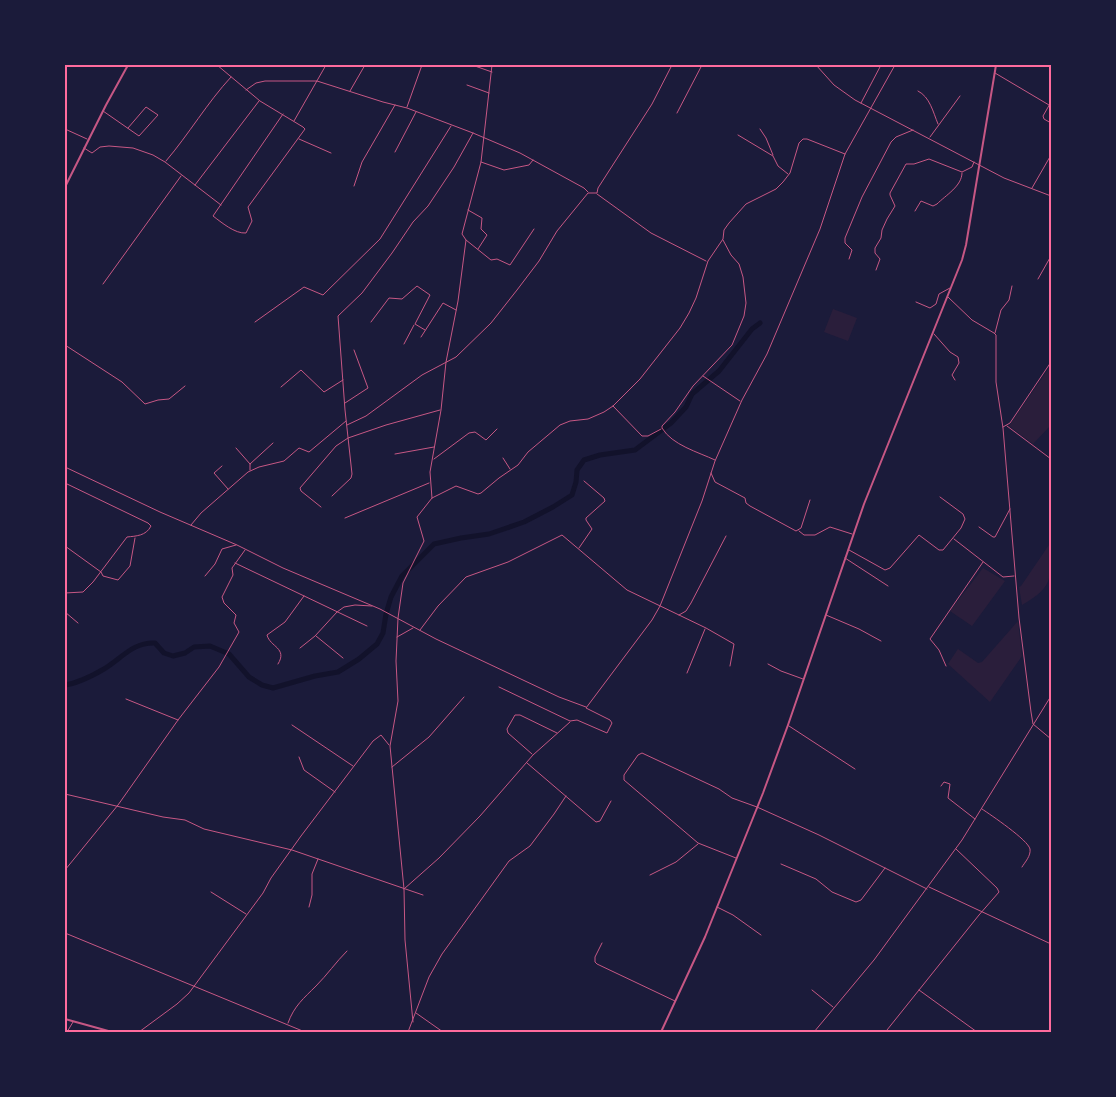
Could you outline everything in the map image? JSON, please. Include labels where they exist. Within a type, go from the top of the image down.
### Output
[{"type":"street","points":[[65,187],[88,139],[128,65]]},
{"type":"street","points":[[217,65],[246,90],[260,100],[283,114],[294,121],[305,129],[248,207],[252,221],[246,233],[242,234],[226,226],[213,216],[283,114]]},
{"type":"street","points":[[294,121],[326,65]]},
{"type":"street","points":[[349,92],[365,65]]},
{"type":"street","points":[[407,108],[422,65]]},
{"type":"street","points":[[472,65],[492,72]]},
{"type":"street","points":[[492,65],[481,162],[462,234],[477,250],[491,260],[497,258],[510,265],[534,230]]},
{"type":"street","points":[[597,194],[598,188],[652,104],[672,65]]},
{"type":"street","points":[[677,112],[702,65]]},
{"type":"street","points":[[816,65],[834,85],[861,103],[980,165],[1051,196]]},
{"type":"street","points":[[861,103],[881,65]]},
{"type":"street","points":[[586,708],[652,620],[660,606],[716,461],[741,402],[767,354],[820,228],[845,154],[895,65]]},
{"type":"street","points":[[661,1032],[676,1001],[757,807],[788,725],[853,534],[895,425],[948,297],[966,245],[996,65]]},
{"type":"street","points":[[995,72],[1049,105]]},
{"type":"street","points":[[165,162],[231,77]]},
{"type":"street","points":[[246,90],[256,83],[265,81],[317,81],[407,108],[510,148],[584,188],[588,192],[597,194],[651,233],[708,262]]},
{"type":"street","points":[[467,85],[490,93]]},
{"type":"street","points":[[918,91],[928,100],[939,124]]},
{"type":"street","points":[[929,138],[960,96]]},
{"type":"street","points":[[195,186],[260,100]]},
{"type":"street","points":[[1051,102],[1043,116],[1044,119],[1051,123]]},
{"type":"street","points":[[354,186],[362,162],[396,105]]},
{"type":"street","points":[[103,111],[128,128],[140,136],[158,115],[146,107],[128,128]]},
{"type":"street","points":[[395,152],[416,112]]},
{"type":"street","points":[[255,322],[304,287],[323,296],[373,248],[386,231],[451,125]]},
{"type":"street","points":[[760,129],[778,166],[789,174]]},
{"type":"street","points":[[65,130],[88,139]]},
{"type":"street","points":[[849,259],[852,250],[845,243],[845,238],[870,180],[893,139],[914,130]]},
{"type":"street","points":[[332,496],[352,476],[346,425],[338,316],[362,293],[413,222],[428,206],[454,167],[473,133]]},
{"type":"street","points":[[738,135],[773,156]]},
{"type":"street","points":[[298,139],[331,153]]},
{"type":"street","points":[[413,1022],[405,940],[404,889],[390,746],[398,701],[396,676],[397,637],[403,583],[424,541],[417,517],[432,498],[456,486],[478,494],[481,493],[524,460],[534,447],[560,425],[570,421],[588,419],[613,406],[652,366],[680,328],[696,298],[708,262],[723,239],[724,230],[738,212],[754,199],[776,189],[789,174],[799,143],[803,139],[808,139],[845,154]]},
{"type":"street","points":[[84,148],[92,153],[100,147],[106,146],[133,148],[153,155],[165,162],[220,205]]},
{"type":"street","points":[[1032,189],[1051,155]]},
{"type":"street","points":[[876,270],[880,259],[875,253],[875,248],[894,206],[890,193],[906,164],[914,164],[928,159],[962,172],[968,170],[974,162]]},
{"type":"street","points":[[481,162],[504,170],[529,165],[533,160]]},
{"type":"street","points":[[915,210],[921,201],[933,206],[937,204],[955,188],[962,176],[962,172]]},
{"type":"street","points":[[103,284],[182,175]]},
{"type":"street","points":[[346,425],[366,416],[416,380],[456,357],[500,312],[525,281],[556,231],[588,192]]},
{"type":"street","points":[[468,210],[482,218],[481,228],[488,235],[477,250]]},
{"type":"street","points":[[613,406],[642,436],[648,436],[662,428],[735,339],[744,316],[746,303],[745,286],[740,268],[723,239]]},
{"type":"street","points":[[432,498],[430,472],[466,240]]},
{"type":"street","points":[[1038,279],[1051,256]]},
{"type":"street","points":[[371,322],[389,298],[402,299],[417,286],[430,295],[404,344]]},
{"type":"street","points":[[1012,286],[1009,300],[1000,313],[995,334],[996,382],[1003,428],[1011,508],[1021,637],[1033,724],[1051,739]]},
{"type":"street","points":[[916,302],[930,308],[936,304],[939,294],[951,288]]},
{"type":"street","points":[[948,297],[972,320],[995,334]]},
{"type":"street","points":[[421,337],[443,302],[456,310]]},
{"type":"street","points":[[415,324],[425,330]]},
{"type":"street","points":[[933,334],[958,358],[959,363],[952,375],[955,380]]},
{"type":"street","points":[[65,345],[122,382],[145,404],[169,399],[185,386]]},
{"type":"street","points":[[345,403],[368,388],[354,350]]},
{"type":"street","points":[[1003,428],[1051,362]]},
{"type":"street","points":[[281,387],[301,370],[324,392],[344,380]]},
{"type":"street","points":[[703,376],[741,402]]},
{"type":"street","points":[[321,507],[301,491],[300,488],[330,453],[348,438],[441,410]]},
{"type":"street","points":[[191,525],[201,513],[250,471],[284,461],[298,448],[308,452],[346,421]]},
{"type":"street","points":[[1006,426],[1051,459]]},
{"type":"street","points":[[662,428],[672,439],[680,444],[716,461]]},
{"type":"street","points":[[433,459],[469,433],[476,432],[486,440],[497,429]]},
{"type":"street","points":[[250,464],[272,443]]},
{"type":"street","points":[[395,454],[435,447]]},
{"type":"street","points":[[236,448],[250,464],[250,471]]},
{"type":"street","points":[[503,458],[511,470]]},
{"type":"street","points":[[222,466],[214,473],[228,489]]},
{"type":"street","points":[[65,467],[246,549],[283,568],[398,618],[413,627],[586,708],[610,720],[612,723],[607,733],[577,720],[570,721],[499,687]]},
{"type":"street","points":[[711,474],[715,482],[745,498],[746,503],[750,506],[794,530],[799,530],[804,536],[815,535],[830,527],[853,534]]},
{"type":"street","points":[[578,549],[592,529],[586,518],[605,501],[584,481]]},
{"type":"street","points":[[65,483],[151,525],[150,530],[135,537],[126,538],[101,572],[83,592],[65,593]]},
{"type":"street","points":[[345,518],[413,488],[430,483]]},
{"type":"street","points":[[848,549],[886,570],[890,568],[919,535],[942,550],[964,523],[964,517],[940,497]]},
{"type":"street","points":[[799,530],[810,500]]},
{"type":"street","points":[[979,527],[993,537],[996,537],[1011,508]]},
{"type":"street","points":[[420,630],[438,606],[466,577],[508,562],[562,535],[627,590],[706,628],[734,644],[730,666]]},
{"type":"street","points":[[679,615],[686,611],[691,603],[726,536]]},
{"type":"street","points":[[65,546],[101,572],[103,576],[118,580],[130,566],[135,537]]},
{"type":"street","points":[[953,538],[1003,577],[1016,576]]},
{"type":"street","points":[[205,576],[215,564],[222,550],[237,545]]},
{"type":"street","points":[[65,870],[118,805],[178,720],[219,667],[239,633],[234,623],[236,615],[222,600],[224,590],[233,576],[232,568],[246,549]]},
{"type":"street","points":[[845,558],[888,586]]},
{"type":"street","points":[[946,666],[939,650],[930,638],[982,562]]},
{"type":"street","points":[[235,564],[367,626]]},
{"type":"street","points":[[278,664],[281,653],[277,646],[268,639],[267,635],[285,622],[304,596]]},
{"type":"street","points":[[300,648],[315,636],[337,612],[349,606],[372,606]]},
{"type":"street","points":[[65,612],[78,623]]},
{"type":"street","points":[[825,615],[859,629],[881,641]]},
{"type":"street","points":[[397,637],[413,627]]},
{"type":"street","points":[[687,673],[706,628]]},
{"type":"street","points":[[315,636],[342,658]]},
{"type":"street","points":[[768,664],[804,679]]},
{"type":"street","points":[[814,1032],[874,960],[928,888],[975,819],[1051,696]]},
{"type":"street","points":[[392,768],[429,737],[464,697]]},
{"type":"street","points":[[126,699],[178,720]]},
{"type":"street","points":[[533,755],[507,732],[515,715],[520,715],[557,733]]},
{"type":"street","points":[[404,889],[480,816],[533,755],[570,721]]},
{"type":"street","points":[[292,725],[354,767]]},
{"type":"street","points":[[788,725],[855,769]]},
{"type":"street","points":[[139,1032],[181,1001],[195,986],[292,850],[378,736],[382,736],[390,746]]},
{"type":"street","points":[[736,858],[698,843],[624,780],[624,775],[640,754],[674,767],[719,788],[732,798],[757,807],[1051,944]]},
{"type":"street","points":[[299,757],[304,770],[336,792]]},
{"type":"street","points":[[527,762],[596,822],[600,821],[611,801]]},
{"type":"street","points":[[941,786],[944,782],[950,784],[948,798],[975,819]]},
{"type":"street","points":[[65,794],[118,805],[162,817],[185,820],[204,829],[292,850],[423,894]]},
{"type":"street","points":[[408,1032],[429,977],[442,954],[506,866],[514,857],[524,852],[530,846],[566,796]]},
{"type":"street","points":[[982,808],[1029,846],[1030,853],[1022,867]]},
{"type":"street","points":[[650,875],[676,862],[698,843]]},
{"type":"street","points":[[887,1030],[981,912],[998,894],[999,890],[955,849]]},
{"type":"street","points":[[309,907],[312,896],[312,874],[318,859]]},
{"type":"street","points":[[781,864],[816,879],[832,892],[856,902],[861,900],[886,867]]},
{"type":"street","points":[[211,892],[246,914]]},
{"type":"street","points":[[716,907],[733,915],[761,935]]},
{"type":"street","points":[[65,933],[306,1032]]},
{"type":"street","points":[[602,943],[595,957],[595,962],[676,1001]]},
{"type":"street","points":[[288,1024],[290,1016],[303,997],[315,987],[347,951]]},
{"type":"street","points":[[919,989],[977,1032]]},
{"type":"street","points":[[812,990],[833,1007]]},
{"type":"street","points":[[415,1013],[443,1032]]},
{"type":"street","points":[[65,1019],[112,1032]]},
{"type":"street","points":[[67,1032],[74,1022]]},
{"type":"shaded area","points":[[833,309],[857,318],[848,341],[824,332]]},
{"type":"shaded area","points":[[1051,365],[1051,425],[1033,444],[1009,426]]},
{"type":"shaded area","points":[[1051,542],[1051,572],[1046,586],[1022,605],[1019,587]]},
{"type":"shaded area","points":[[983,568],[1005,581],[972,626],[950,611]]},
{"type":"shaded area","points":[[1018,621],[1022,656],[990,702],[948,664],[958,649],[978,663],[982,662]]},
{"type":"waterway","points":[[65,685],[95,674],[128,651],[147,643],[155,643],[164,653],[173,656],[185,653],[194,647],[210,646],[229,654],[249,677],[262,685],[273,688],[315,676],[338,672],[359,659],[377,644],[383,633],[391,597],[402,576],[434,544],[489,534],[524,522],[572,495],[577,470],[584,460],[600,455],[635,450],[671,423],[686,407],[692,394],[719,371],[752,329],[760,323]]}]
